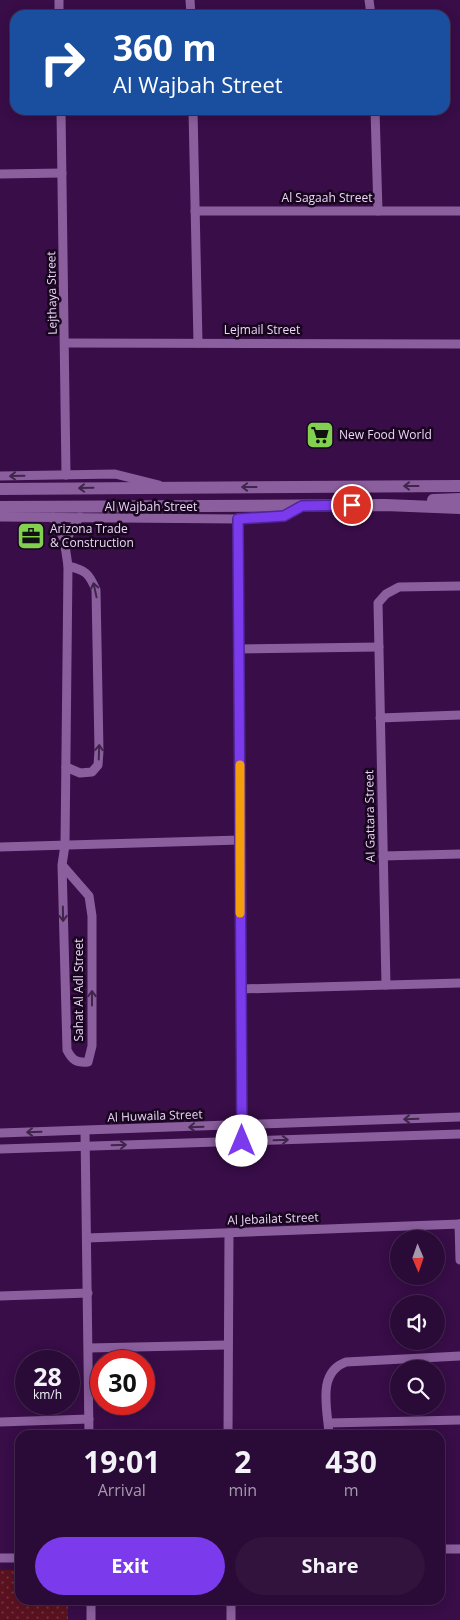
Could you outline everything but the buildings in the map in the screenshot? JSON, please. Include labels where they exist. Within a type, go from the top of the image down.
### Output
[{"type":"street","name":"Lejthaya Street","points":[[61,115],[66,475]]},
{"type":"street","points":[[193,115],[198,343]]},
{"type":"street","points":[[375,115],[378,211]]},
{"type":"street","points":[[0,174],[62,173]]},
{"type":"street","name":"Al Sagaah Street","points":[[195,211],[460,211]]},
{"type":"street","name":"Lejmail Street","points":[[65,343],[460,344]]},
{"type":"street","name":"Al Wajbah Street","points":[[0,476],[115,474],[169,487]]},
{"type":"street","name":"Al Wajbah Street","points":[[0,488],[460,486]]},
{"type":"street","points":[[385,504],[460,499]]},
{"type":"street","name":"Al Wajbah Street","points":[[0,507],[385,504],[460,508]]},
{"type":"street","name":"Al Wajbah Street","points":[[0,517],[238,519],[284,516],[302,506]]},
{"type":"street","points":[[53,516],[61,531],[66,547]]},
{"type":"street","points":[[66,547],[70,531],[80,517]]},
{"type":"street","points":[[238,519],[242,1141]]},
{"type":"street","name":"Sahat Al Adl Street","points":[[62,865],[89,896],[92,916],[92,1046],[88,1062],[72,1059],[67,1050],[62,865],[65,845],[66,767],[68,566],[66,547]]},
{"type":"street","points":[[66,767],[80,773],[92,772],[98,765],[99,751],[96,590],[92,579],[84,570],[68,566]]},
{"type":"street","name":"Al Gattara Street","points":[[386,984],[378,603],[386,594],[399,587],[460,586]]},
{"type":"street","points":[[239,649],[379,647]]},
{"type":"street","points":[[380,718],[460,715]]},
{"type":"street","points":[[0,847],[240,840]]},
{"type":"street","points":[[383,856],[460,854]]},
{"type":"street","points":[[241,989],[460,983]]},
{"type":"street","name":"Al Huwaila Street","points":[[0,1133],[460,1117]]},
{"type":"street","points":[[86,1131],[89,1430]]},
{"type":"street","points":[[0,1149],[460,1134]]},
{"type":"street","points":[[459,1224],[460,1260]]},
{"type":"street","name":"Al Jebailat Street","points":[[87,1238],[459,1224]]},
{"type":"street","points":[[228,1430],[229,1233]]},
{"type":"street","points":[[0,1296],[88,1293]]},
{"type":"street","points":[[89,1348],[228,1345]]},
{"type":"street","points":[[329,1430],[326,1382],[337,1365],[346,1362],[460,1356]]},
{"type":"street","points":[[0,1422],[89,1419]]},
{"type":"street","points":[[329,1424],[460,1420]]},
{"type":"street","points":[[445,1549],[460,1548]]},
{"type":"street","points":[[0,1558],[15,1558]]},
{"type":"street","points":[[91,1605],[91,1620]]},
{"type":"street","points":[[231,1605],[231,1620]]},
{"type":"shaded area","points":[[0,1570],[15,1570],[15,1605],[68,1605],[68,1620],[0,1620]]},
{"type":"slow traffic","points":[[240,765],[240,913]]},
{"type":"place","name":"New Food World","points":[[320,435]]},
{"type":"place","name":"Arizona Trade & Construction","points":[[31,536]]},
{"type":"route","points":[[242,1141],[238,519],[284,516],[302,506],[352,505]]}]
